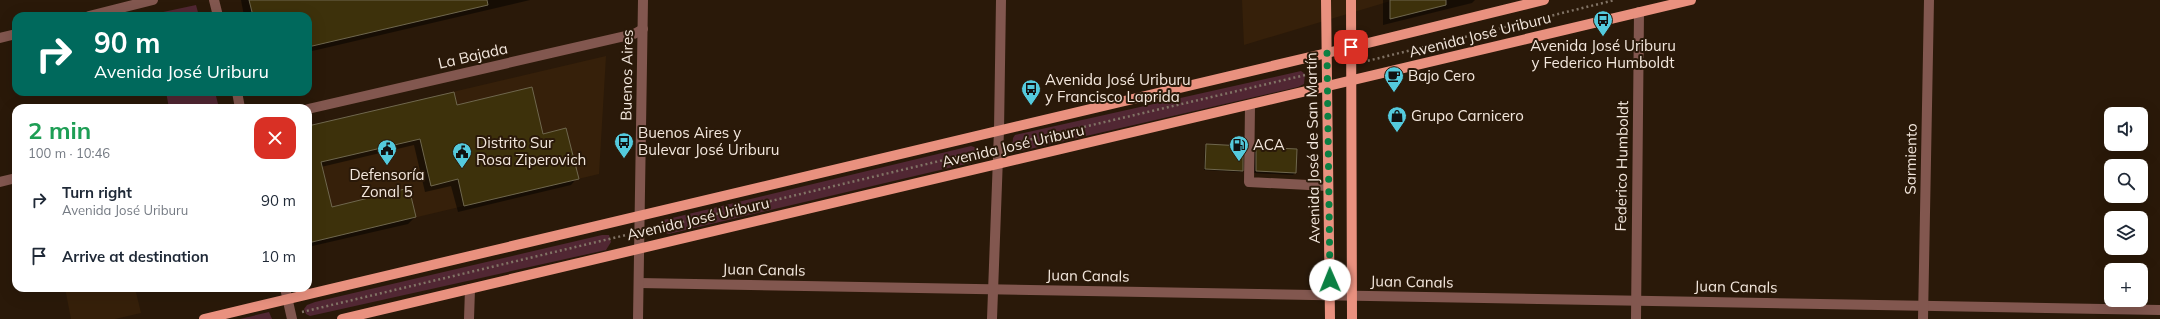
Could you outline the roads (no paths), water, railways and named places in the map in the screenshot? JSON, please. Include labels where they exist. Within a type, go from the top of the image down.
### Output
[{"type":"main road","name":"Avenida José de San Martín","points":[[1326,0],[1330,319]]},
{"type":"main road","points":[[1351,0],[1352,319]]},
{"type":"main road","name":"Avenida José Uriburu","points":[[204,319],[1327,53],[1544,0]]},
{"type":"main road","name":"Avenida José Uriburu","points":[[342,319],[1327,88],[1691,0]]},
{"type":"street","points":[[105,12],[153,0]]},
{"type":"street","points":[[214,0],[217,12]]},
{"type":"street","name":"Buenos Aires","points":[[638,319],[643,0]]},
{"type":"street","points":[[992,319],[999,130],[1001,0]]},
{"type":"street","name":"Sarmiento","points":[[1923,319],[1929,0]]},
{"type":"street","name":"Federico Humboldt","points":[[1636,319],[1639,12]]},
{"type":"street","name":"La Bajada","points":[[312,108],[634,34],[643,29]]},
{"type":"street","points":[[0,38],[12,35]]},
{"type":"street","points":[[1250,106],[1249,182],[1328,186]]},
{"type":"street","points":[[0,182],[12,179]]},
{"type":"street","name":"Juan Canals","points":[[639,283],[2160,310]]},
{"type":"street","points":[[469,319],[470,289]]},
{"type":"street","points":[[286,292],[292,317]]},
{"type":"place","name":"Avenida José Uriburu y Federico Humboldt","points":[[1603,37]]},
{"type":"place","name":"Bajo Cero","points":[[1394,93]]},
{"type":"place","name":"Avenida José Uriburu y Francisco Laprida","points":[[1031,106]]},
{"type":"place","name":"Grupo Carnicero","points":[[1397,133]]},
{"type":"place","name":"Buenos Aires y Bulevar José Uriburu","points":[[624,159]]},
{"type":"place","name":"ACA","points":[[1239,162]]},
{"type":"place","name":"Defensoría Zonal 5","points":[[387,166]]},
{"type":"place","name":"Distrito Sur Rosa Ziperovich","points":[[462,169]]}]
